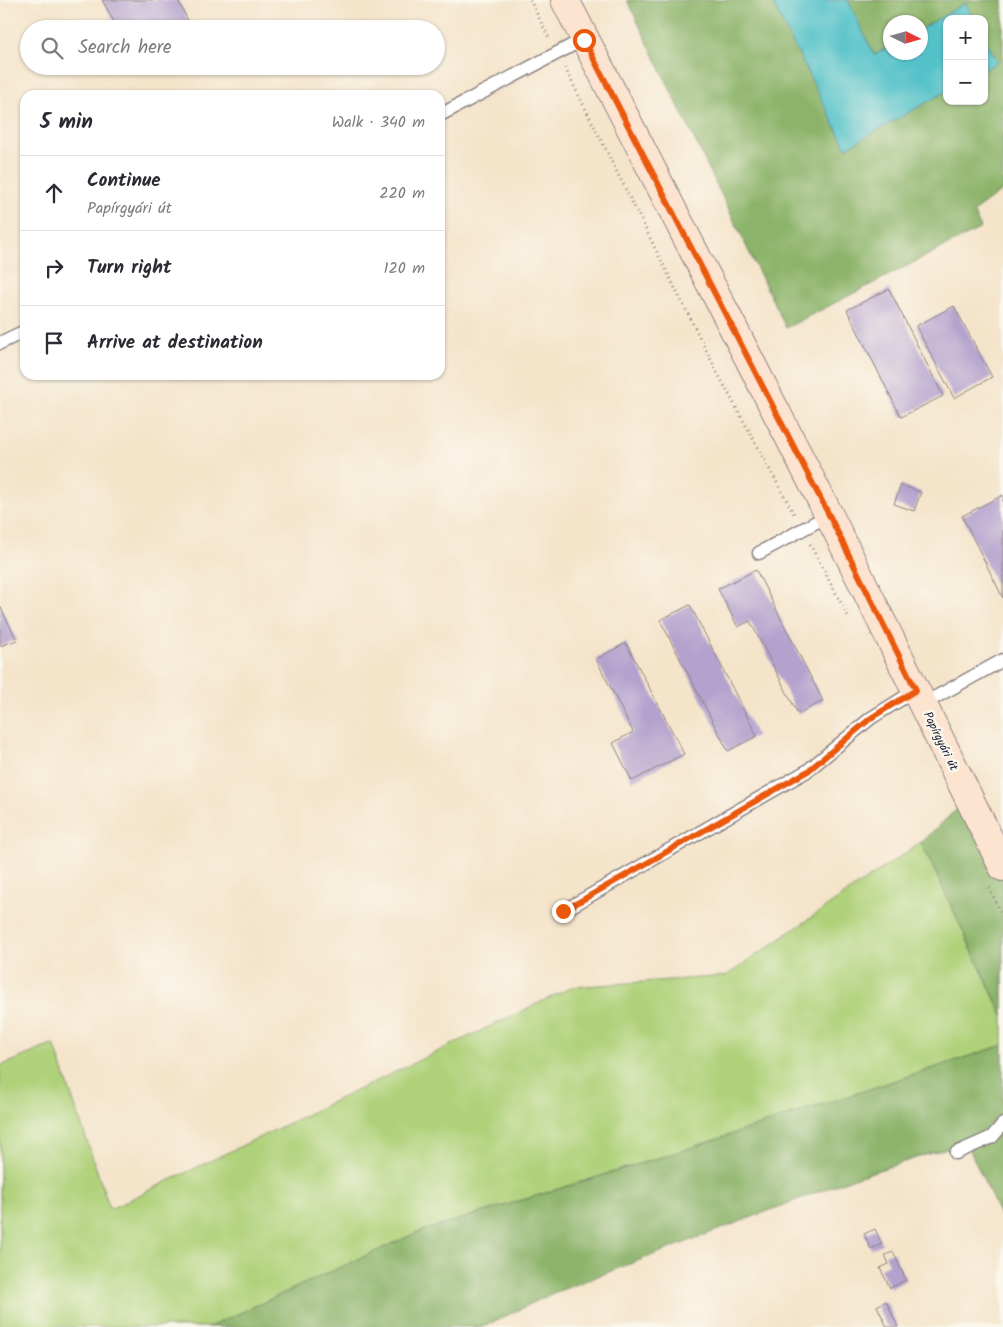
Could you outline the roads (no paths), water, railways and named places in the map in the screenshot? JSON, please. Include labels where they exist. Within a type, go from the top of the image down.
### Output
[{"type":"street","name":"Papírgyári út","points":[[565,0],[829,515],[920,697],[994,874]]},
{"type":"lane","points":[[445,112],[584,40]]},
{"type":"lane","points":[[0,344],[20,333]]},
{"type":"lane","points":[[759,553],[829,515]]},
{"type":"lane","points":[[563,911],[808,771],[871,718],[1003,660]]},
{"type":"lane","points":[[956,1153],[992,1137],[1003,1124]]},
{"type":"water","points":[[771,0],[848,0],[874,55],[883,50],[883,60],[928,60],[928,25],[943,16],[943,93],[846,148]]},
{"type":"water","points":[[965,3],[972,15],[945,15]]},
{"type":"water","points":[[988,44],[998,62],[988,68]]}]
